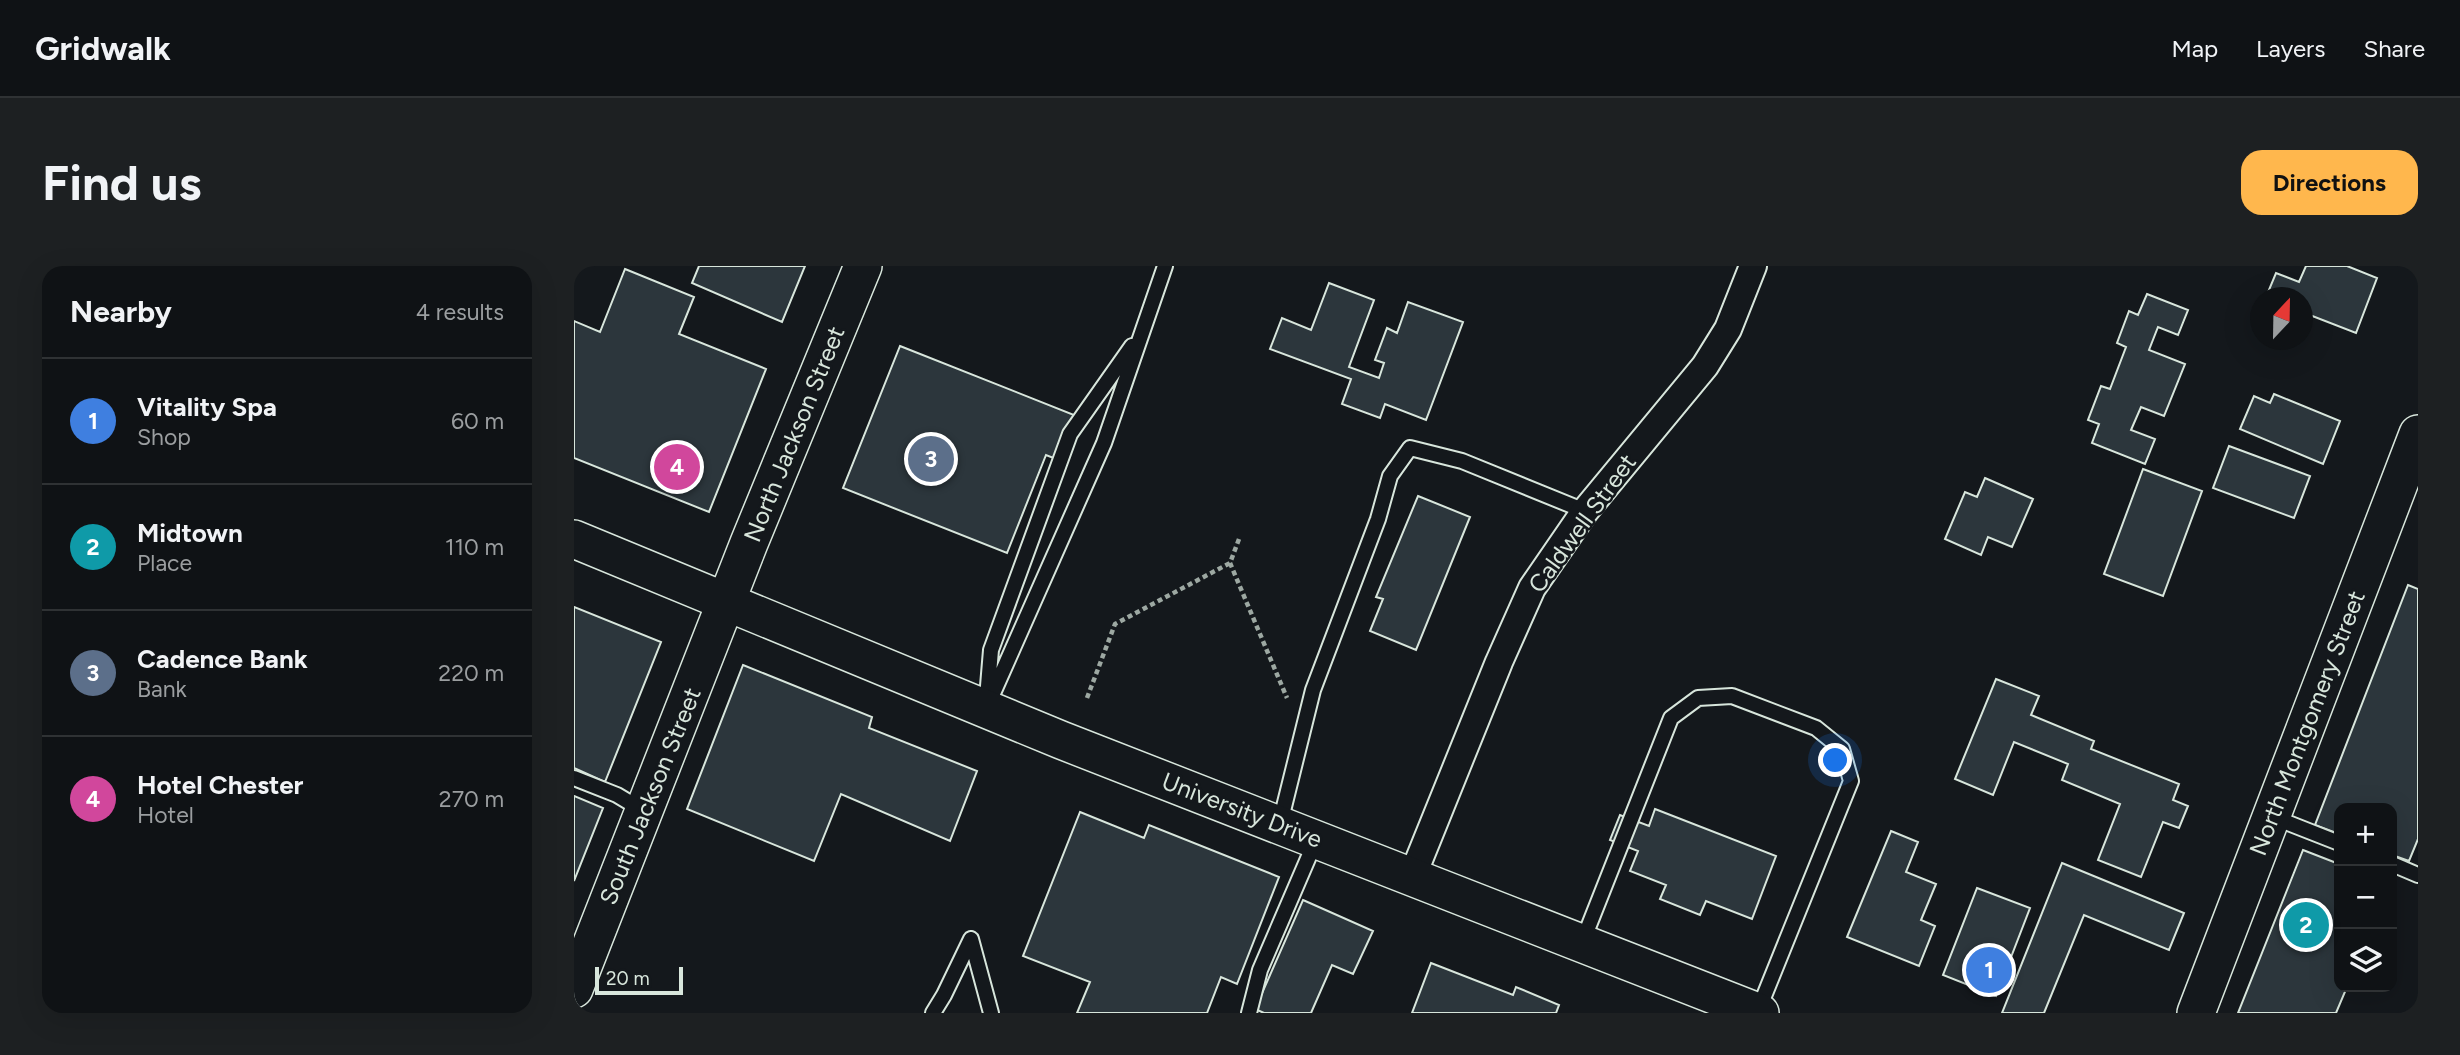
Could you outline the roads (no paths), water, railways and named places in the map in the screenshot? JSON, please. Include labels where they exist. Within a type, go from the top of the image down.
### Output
[{"type":"street","name":"North Jackson Street","points":[[726,602],[863,266]]},
{"type":"street","name":"Caldwell Street","points":[[1412,877],[1532,588],[1585,511],[1705,366],[1728,329],[1753,266]]},
{"type":"street","name":"North Montgomery Street","points":[[2196,1013],[2418,434]]},
{"type":"street","name":"University Drive","points":[[574,539],[986,710],[1582,943],[1708,998],[1759,1012]]},
{"type":"street","name":"South Jackson Street","points":[[574,989],[642,810],[726,602]]},
{"type":"lane","points":[[986,710],[1104,443],[1165,266]]},
{"type":"lane","points":[[986,710],[991,650],[1070,434],[1142,332]]},
{"type":"lane","points":[[1279,825],[1313,690],[1378,519],[1390,476],[1410,448],[1462,461],[1585,511]]},
{"type":"lane","points":[[1582,943],[1671,718],[1698,698],[1732,696],[1816,728],[1842,749],[1851,781],[1759,1012]]},
{"type":"lane","points":[[574,778],[642,810]]},
{"type":"lane","points":[[2271,816],[2334,841]]},
{"type":"lane","points":[[1250,1013],[1260,970],[1317,839]]},
{"type":"lane","points":[[2397,866],[2418,874]]},
{"type":"lane","points":[[933,1013],[971,939],[991,1013]]},
{"type":"place","name":"Cadence Bank","points":[[931,459]]},
{"type":"place","name":"Hotel Chester","points":[[677,467]]},
{"type":"place","name":"Midtown","points":[[2306,925]]},
{"type":"place","name":"Vitality Spa","points":[[1989,970]]}]
